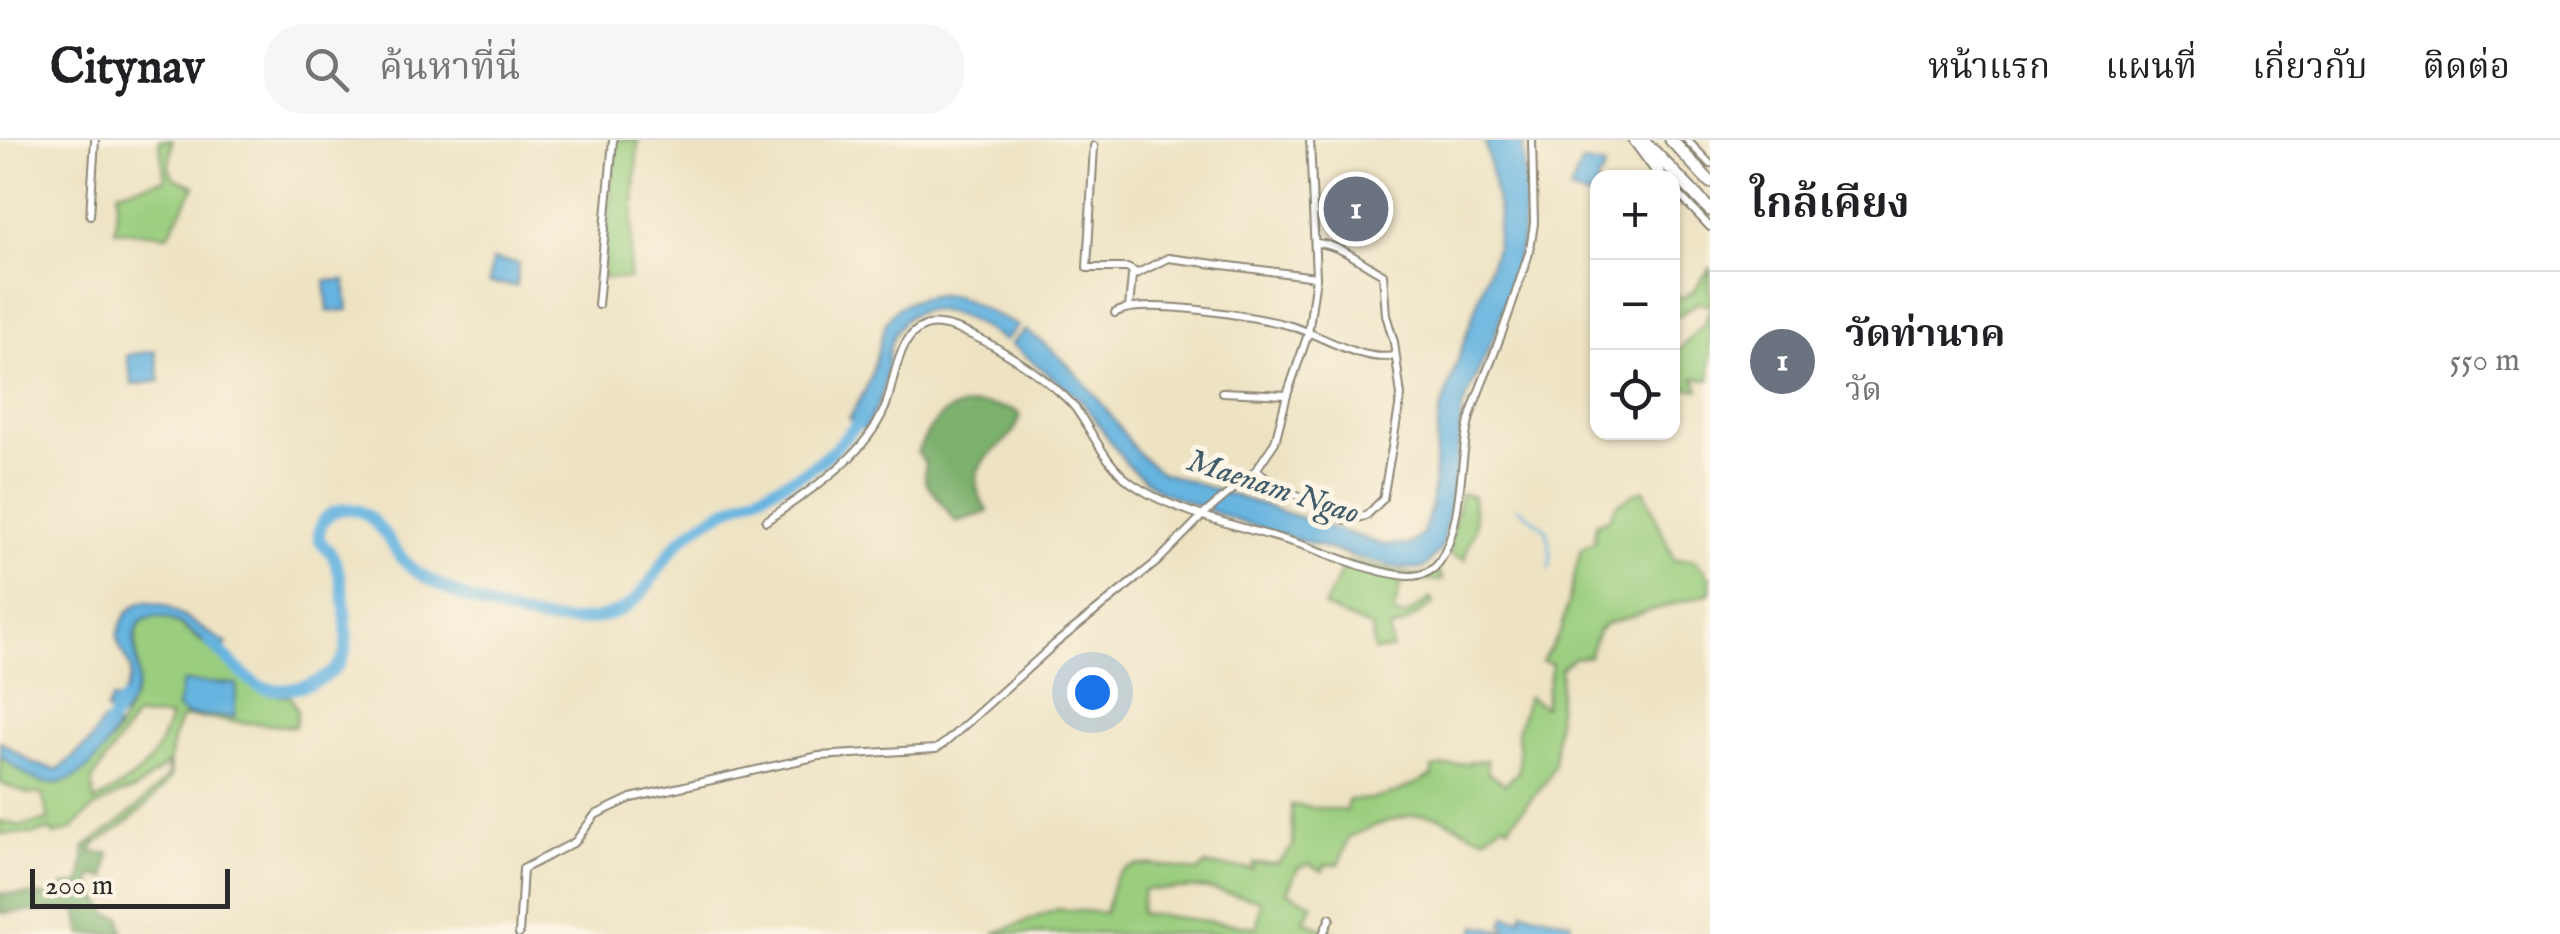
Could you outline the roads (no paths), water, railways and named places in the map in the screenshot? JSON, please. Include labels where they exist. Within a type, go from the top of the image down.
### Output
[{"type":"highway","points":[[1631,140],[1657,170]]},
{"type":"highway","points":[[1643,140],[1710,210]]},
{"type":"highway","points":[[1670,140],[1710,182]]},
{"type":"street","points":[[90,214],[95,140]]},
{"type":"street","points":[[598,306],[613,140]]},
{"type":"street","points":[[518,934],[523,869],[575,842],[605,808],[631,798],[819,756],[936,748],[1056,643],[1130,586],[1203,514],[1256,470],[1275,442],[1308,334],[1316,277],[1310,140]]},
{"type":"street","points":[[766,521],[826,480],[858,448],[884,408],[908,340],[931,325],[963,329],[1030,370],[1072,405],[1099,447],[1129,481],[1203,514],[1404,576],[1418,576],[1435,568],[1450,537],[1468,425],[1530,250],[1534,223],[1532,140]]},
{"type":"street","points":[[1686,140],[1710,164]]},
{"type":"street","points":[[1094,146],[1087,268],[1128,268],[1137,273]]},
{"type":"street","points":[[1680,195],[1710,227]]},
{"type":"street","points":[[1256,470],[1346,520],[1366,516],[1383,499],[1401,396],[1386,315],[1383,274],[1333,244],[1314,243]]},
{"type":"street","points":[[1129,308],[1130,282],[1137,273],[1168,258],[1316,277]]},
{"type":"street","points":[[1115,313],[1129,308],[1239,315],[1293,327],[1354,351],[1395,356]]},
{"type":"street","points":[[1222,392],[1287,395]]},
{"type":"street","points":[[1323,934],[1330,918]]},
{"type":"water","points":[[1485,140],[1523,140],[1526,204],[1521,247],[1497,329],[1461,411],[1456,476],[1441,549],[1423,569],[1366,560],[1240,522],[1159,491],[1128,466],[1081,400],[1011,344],[1025,330],[1049,347],[1090,389],[1137,452],[1161,472],[1384,545],[1409,545],[1423,534],[1431,507],[1439,415],[1496,248],[1499,214]]},
{"type":"water","points":[[1582,162],[1605,167],[1590,170],[1588,198],[1570,191]]},
{"type":"water","points":[[492,260],[519,263],[516,286],[489,283]]},
{"type":"water","points":[[345,280],[348,310],[328,312],[325,281]]},
{"type":"water","points":[[954,295],[1018,326],[1004,341],[947,312],[918,312],[905,319],[892,339],[882,393],[865,430],[849,419],[869,382],[884,327],[906,303]]},
{"type":"water","points":[[155,351],[160,381],[132,385],[127,355]]},
{"type":"water","points":[[146,601],[167,606],[227,644],[219,654],[172,620],[151,617],[141,621],[135,637],[137,687],[122,718],[106,711],[112,699],[121,701],[131,673],[117,639],[126,615]]},
{"type":"water","points":[[182,682],[237,684],[234,717],[187,715],[177,709]]},
{"type":"water","points":[[102,722],[117,728],[97,759],[67,781],[36,780],[0,757],[0,741],[34,764],[58,770],[90,742]]},
{"type":"water","points":[[1523,911],[1571,922],[1568,934],[1474,934],[1476,925],[1505,931],[1506,926],[1502,925],[1506,916],[1520,919]]},
{"type":"waterway","name":"Maenam Ngao","points":[[210,642],[261,687],[297,688],[332,671],[345,652],[344,599],[337,565],[319,533],[328,516],[348,509],[371,519],[414,570],[481,604],[525,617],[559,621],[582,621],[615,613],[637,599],[685,536],[715,516],[812,467],[834,450],[865,414]]},
{"type":"waterway","points":[[1517,507],[1547,530],[1549,569]]},
{"type":"waterway","name":"Maenam Ngao","points":[[100,738],[125,700]]},
{"type":"place","name":"วัดท่านาค","points":[[1356,209]]}]
